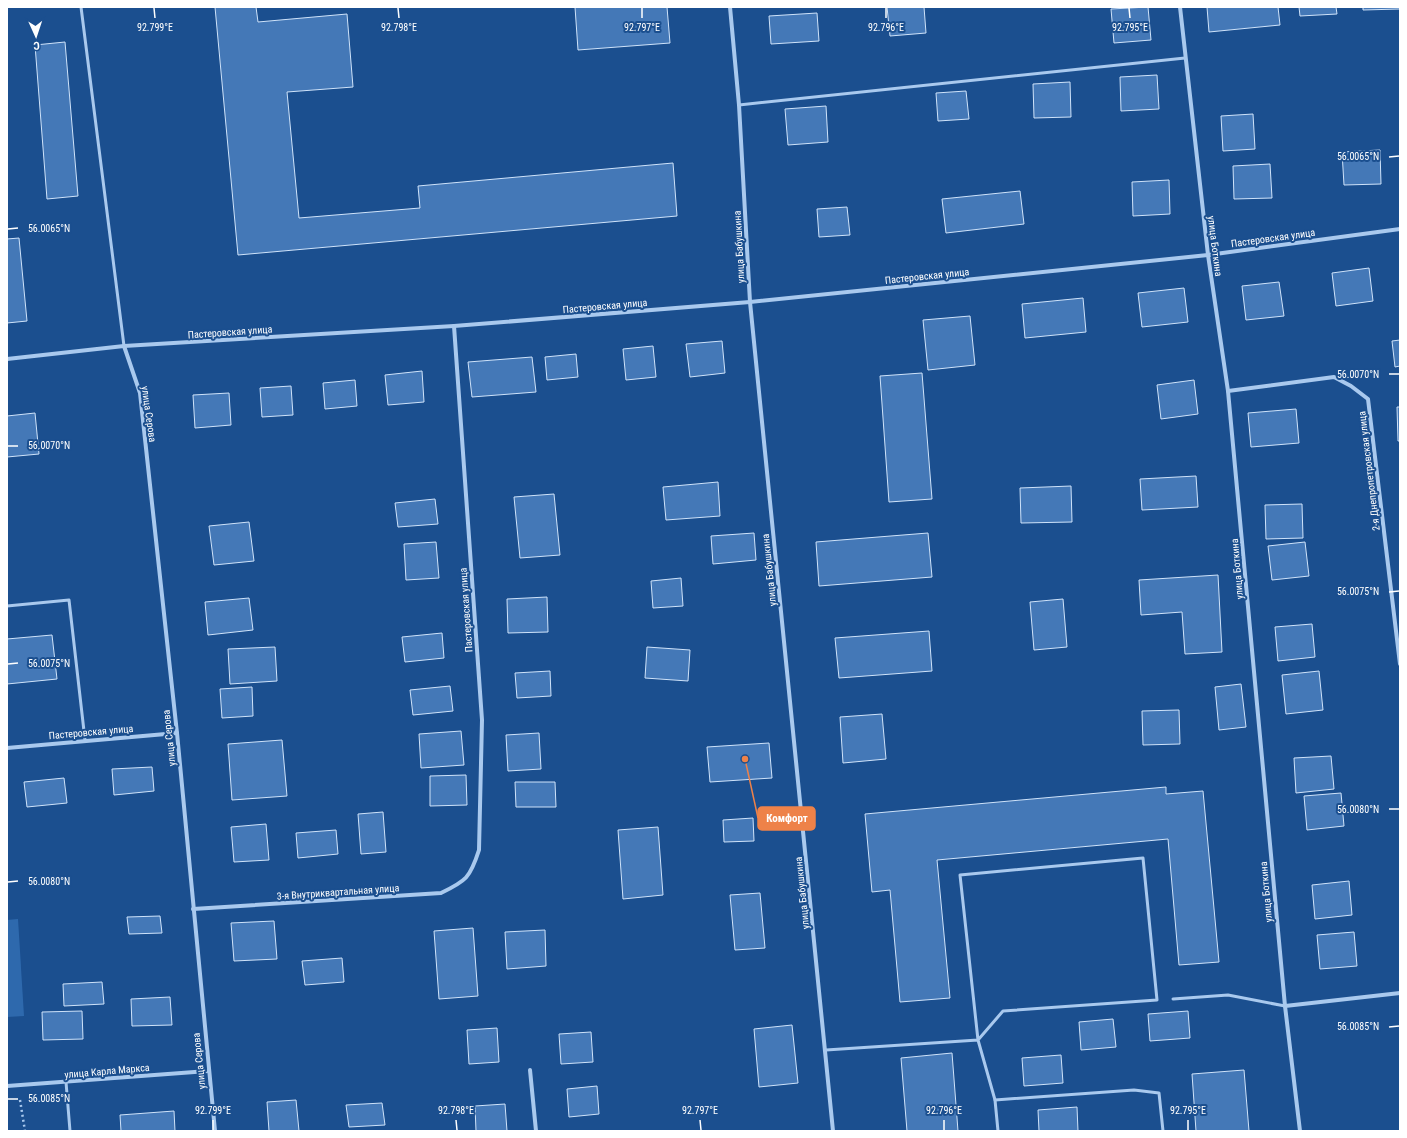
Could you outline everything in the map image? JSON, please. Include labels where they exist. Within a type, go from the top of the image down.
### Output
[{"type":"street","name":"улица Бабушкина","points":[[730,7],[739,105],[750,302],[833,1131]]},
{"type":"street","name":"улица Боткина","points":[[1180,7],[1208,255],[1228,391],[1285,1006],[1300,1131]]},
{"type":"street","name":"Пастеровская улица","points":[[7,359],[124,346],[454,326],[750,302],[1208,255],[1400,229]]},
{"type":"street","name":"Пастеровская улица","points":[[454,326],[482,720],[479,850],[474,868]]},
{"type":"street","name":"улица Серова","points":[[124,346],[140,392],[177,733],[208,1071],[215,1131]]},
{"type":"street","name":"2-я Днепропетровская улица","points":[[1228,391],[1334,377],[1351,386],[1368,399],[1400,664]]},
{"type":"street","name":"Пастеровская улица","points":[[7,748],[177,733]]},
{"type":"street","name":"3-я Внутриквартальная улица","points":[[193,909],[441,893],[464,882],[474,868]]},
{"type":"street","points":[[1285,1006],[1400,993]]},
{"type":"street","points":[[530,1070],[536,1131]]},
{"type":"street","name":"улица Карла Маркса","points":[[7,1086],[208,1071]]},
{"type":"lane","points":[[81,7],[124,346]]},
{"type":"lane","points":[[739,105],[1185,58]]},
{"type":"lane","points":[[7,606],[69,600],[85,740]]},
{"type":"lane","points":[[826,1050],[978,1040],[1003,1011],[1157,1000],[1143,858],[960,875],[978,1040],[995,1100],[998,1131]]},
{"type":"lane","points":[[1173,999],[1228,995],[1285,1006]]},
{"type":"lane","points":[[66,1082],[70,1131]]},
{"type":"lane","points":[[995,1100],[1134,1090],[1158,1093],[1163,1131]]},
{"type":"path","points":[[19,1086],[24,1131]]},
{"type":"shaded area","points":[[18,919],[24,1016],[7,1017],[7,920]]},
{"type":"building","points":[[215,7],[256,7],[258,22],[347,14],[353,87],[287,92],[299,218],[420,208],[418,186],[673,163],[677,216],[238,255]]},
{"type":"building","points":[[575,7],[667,7],[670,43],[578,50]]},
{"type":"building","points":[[887,7],[924,7],[926,33],[890,36]]},
{"type":"building","points":[[1148,7],[1151,40],[1114,43],[1111,9]]},
{"type":"building","points":[[1207,7],[1278,7],[1280,25],[1209,32]]},
{"type":"building","points":[[1299,7],[1336,7],[1337,14],[1300,16]]},
{"type":"building","points":[[1363,7],[1400,7],[1400,9],[1363,10]]},
{"type":"building","points":[[817,13],[819,41],[771,44],[769,16]]},
{"type":"building","points":[[65,42],[78,196],[47,199],[35,45]]},
{"type":"building","points":[[1157,75],[1159,109],[1121,111],[1120,77]]},
{"type":"building","points":[[1070,82],[1071,117],[1034,118],[1033,84]]},
{"type":"building","points":[[966,91],[969,119],[938,121],[936,93]]},
{"type":"building","points":[[826,106],[828,142],[788,145],[785,109]]},
{"type":"building","points":[[1253,114],[1255,149],[1223,151],[1221,116]]},
{"type":"building","points":[[1380,150],[1381,184],[1344,185],[1342,152]]},
{"type":"building","points":[[1270,164],[1272,198],[1234,199],[1233,166]]},
{"type":"building","points":[[1169,180],[1170,214],[1133,216],[1132,182]]},
{"type":"building","points":[[1020,191],[1024,224],[946,233],[942,199]]},
{"type":"building","points":[[847,207],[850,235],[819,237],[817,209]]},
{"type":"building","points":[[19,238],[27,321],[7,323],[7,239]]},
{"type":"building","points":[[1369,268],[1373,301],[1336,306],[1332,273]]},
{"type":"building","points":[[1279,282],[1284,316],[1246,320],[1242,286]]},
{"type":"building","points":[[1184,288],[1188,322],[1142,327],[1138,293]]},
{"type":"building","points":[[1083,298],[1086,332],[1025,338],[1022,304]]},
{"type":"building","points":[[970,316],[975,365],[928,370],[923,320]]},
{"type":"building","points":[[1400,340],[1400,366],[1395,367],[1392,341]]},
{"type":"building","points":[[722,341],[725,373],[690,377],[686,344]]},
{"type":"building","points":[[653,346],[656,377],[626,380],[623,349]]},
{"type":"building","points":[[576,354],[578,377],[547,380],[545,357]]},
{"type":"building","points":[[532,357],[536,392],[472,397],[468,362]]},
{"type":"building","points":[[422,371],[424,402],[388,405],[385,375]]},
{"type":"building","points":[[922,373],[932,499],[889,502],[880,376]]},
{"type":"building","points":[[355,380],[357,406],[325,409],[323,383]]},
{"type":"building","points":[[1194,380],[1198,414],[1161,419],[1157,385]]},
{"type":"building","points":[[291,386],[293,415],[262,417],[260,388]]},
{"type":"building","points":[[229,393],[231,425],[195,428],[193,395]]},
{"type":"building","points":[[1397,407],[1400,407],[1400,441],[1398,441]]},
{"type":"building","points":[[1296,409],[1299,443],[1251,447],[1248,413]]},
{"type":"building","points":[[35,413],[39,454],[7,457],[7,416]]},
{"type":"building","points":[[1196,476],[1198,507],[1142,510],[1140,479]]},
{"type":"building","points":[[718,482],[720,516],[666,520],[663,487]]},
{"type":"building","points":[[1071,486],[1072,522],[1021,523],[1020,488]]},
{"type":"building","points":[[554,494],[560,555],[520,558],[514,497]]},
{"type":"building","points":[[435,499],[438,524],[398,527],[395,503]]},
{"type":"building","points":[[1302,504],[1303,538],[1266,539],[1265,505]]},
{"type":"building","points":[[249,522],[254,561],[214,565],[209,526]]},
{"type":"building","points":[[754,533],[756,560],[713,564],[711,536]]},
{"type":"building","points":[[928,533],[932,577],[819,586],[816,542]]},
{"type":"building","points":[[436,542],[439,578],[406,580],[404,544]]},
{"type":"building","points":[[1305,542],[1309,576],[1272,580],[1268,546]]},
{"type":"building","points":[[1218,575],[1222,652],[1185,654],[1182,612],[1141,615],[1139,580]]},
{"type":"building","points":[[681,578],[683,606],[653,608],[651,581]]},
{"type":"building","points":[[547,597],[548,632],[508,633],[507,599]]},
{"type":"building","points":[[249,598],[253,630],[208,635],[205,602]]},
{"type":"building","points":[[1063,599],[1067,647],[1034,650],[1030,602]]},
{"type":"building","points":[[1312,624],[1315,657],[1278,661],[1275,627]]},
{"type":"building","points":[[929,631],[932,671],[839,678],[835,638]]},
{"type":"building","points":[[442,633],[444,658],[405,662],[402,637]]},
{"type":"building","points":[[52,635],[57,679],[7,684],[7,639]]},
{"type":"building","points":[[275,647],[277,681],[230,684],[228,649]]},
{"type":"building","points":[[647,647],[690,650],[688,681],[645,678]]},
{"type":"building","points":[[550,671],[551,696],[517,698],[515,673]]},
{"type":"building","points":[[1319,671],[1323,710],[1286,714],[1282,675]]},
{"type":"building","points":[[1241,684],[1246,727],[1219,730],[1215,687]]},
{"type":"building","points":[[450,686],[453,711],[413,715],[410,690]]},
{"type":"building","points":[[252,687],[253,716],[222,718],[220,689]]},
{"type":"building","points":[[1179,710],[1180,744],[1143,745],[1142,711]]},
{"type":"building","points":[[882,714],[886,759],[843,763],[840,717]]},
{"type":"building","points":[[461,731],[464,765],[421,768],[419,734]]},
{"type":"building","points":[[539,733],[541,769],[508,771],[506,735]]},
{"type":"building","points":[[282,740],[287,796],[232,800],[228,744]]},
{"type":"building","points":[[769,743],[772,778],[710,782],[707,747]]},
{"type":"building","points":[[1331,756],[1334,789],[1296,793],[1294,758]]},
{"type":"building","points":[[152,767],[154,791],[114,795],[112,769]]},
{"type":"building","points":[[466,775],[467,805],[430,806],[430,776]]},
{"type":"building","points":[[64,778],[67,803],[27,807],[24,782]]},
{"type":"building","points":[[515,782],[555,782],[556,807],[516,807]]},
{"type":"building","points":[[1166,787],[1166,794],[1203,791],[1219,962],[1179,965],[1168,839],[937,860],[950,998],[900,1002],[890,890],[872,892],[865,814]]},
{"type":"building","points":[[1341,793],[1344,826],[1307,830],[1304,796]]},
{"type":"building","points":[[383,812],[386,852],[361,854],[358,814]]},
{"type":"building","points":[[753,818],[754,841],[724,842],[723,820]]},
{"type":"building","points":[[266,824],[269,860],[234,862],[231,827]]},
{"type":"building","points":[[658,827],[663,895],[623,899],[618,830]]},
{"type":"building","points":[[336,830],[338,854],[298,858],[296,833]]},
{"type":"building","points":[[1349,881],[1352,915],[1315,919],[1312,885]]},
{"type":"building","points":[[760,893],[765,948],[735,950],[730,895]]},
{"type":"building","points":[[160,916],[162,933],[129,934],[127,917]]},
{"type":"building","points":[[274,921],[277,959],[234,961],[231,923]]},
{"type":"building","points":[[473,928],[478,996],[439,999],[434,931]]},
{"type":"building","points":[[545,930],[546,966],[507,969],[505,932]]},
{"type":"building","points":[[1354,932],[1357,966],[1320,969],[1317,935]]},
{"type":"building","points":[[342,958],[344,982],[305,985],[302,961]]},
{"type":"building","points":[[102,982],[104,1004],[64,1006],[63,984]]},
{"type":"building","points":[[170,997],[172,1025],[132,1026],[131,999]]},
{"type":"building","points":[[82,1011],[83,1039],[43,1040],[42,1012]]},
{"type":"building","points":[[1188,1011],[1190,1038],[1150,1041],[1148,1014]]},
{"type":"building","points":[[1113,1019],[1116,1047],[1081,1050],[1079,1022]]},
{"type":"building","points":[[792,1025],[798,1083],[759,1087],[754,1029]]},
{"type":"building","points":[[497,1028],[499,1062],[469,1064],[467,1030]]},
{"type":"building","points":[[591,1032],[593,1062],[561,1064],[559,1034]]},
{"type":"building","points":[[952,1053],[958,1131],[907,1131],[901,1058]]},
{"type":"building","points":[[1061,1055],[1063,1083],[1024,1086],[1022,1058]]},
{"type":"building","points":[[1244,1070],[1249,1131],[1196,1131],[1192,1074]]},
{"type":"building","points":[[597,1086],[599,1114],[569,1117],[567,1089]]},
{"type":"building","points":[[296,1100],[299,1131],[269,1131],[267,1102]]},
{"type":"building","points":[[382,1103],[385,1125],[349,1127],[346,1105]]},
{"type":"building","points":[[505,1104],[507,1131],[476,1131],[475,1106]]},
{"type":"building","points":[[1077,1107],[1078,1131],[1039,1131],[1038,1110]]},
{"type":"building","points":[[174,1111],[175,1131],[121,1131],[120,1115]]},
{"type":"place","name":"Комфорт","points":[[745,759]]}]
